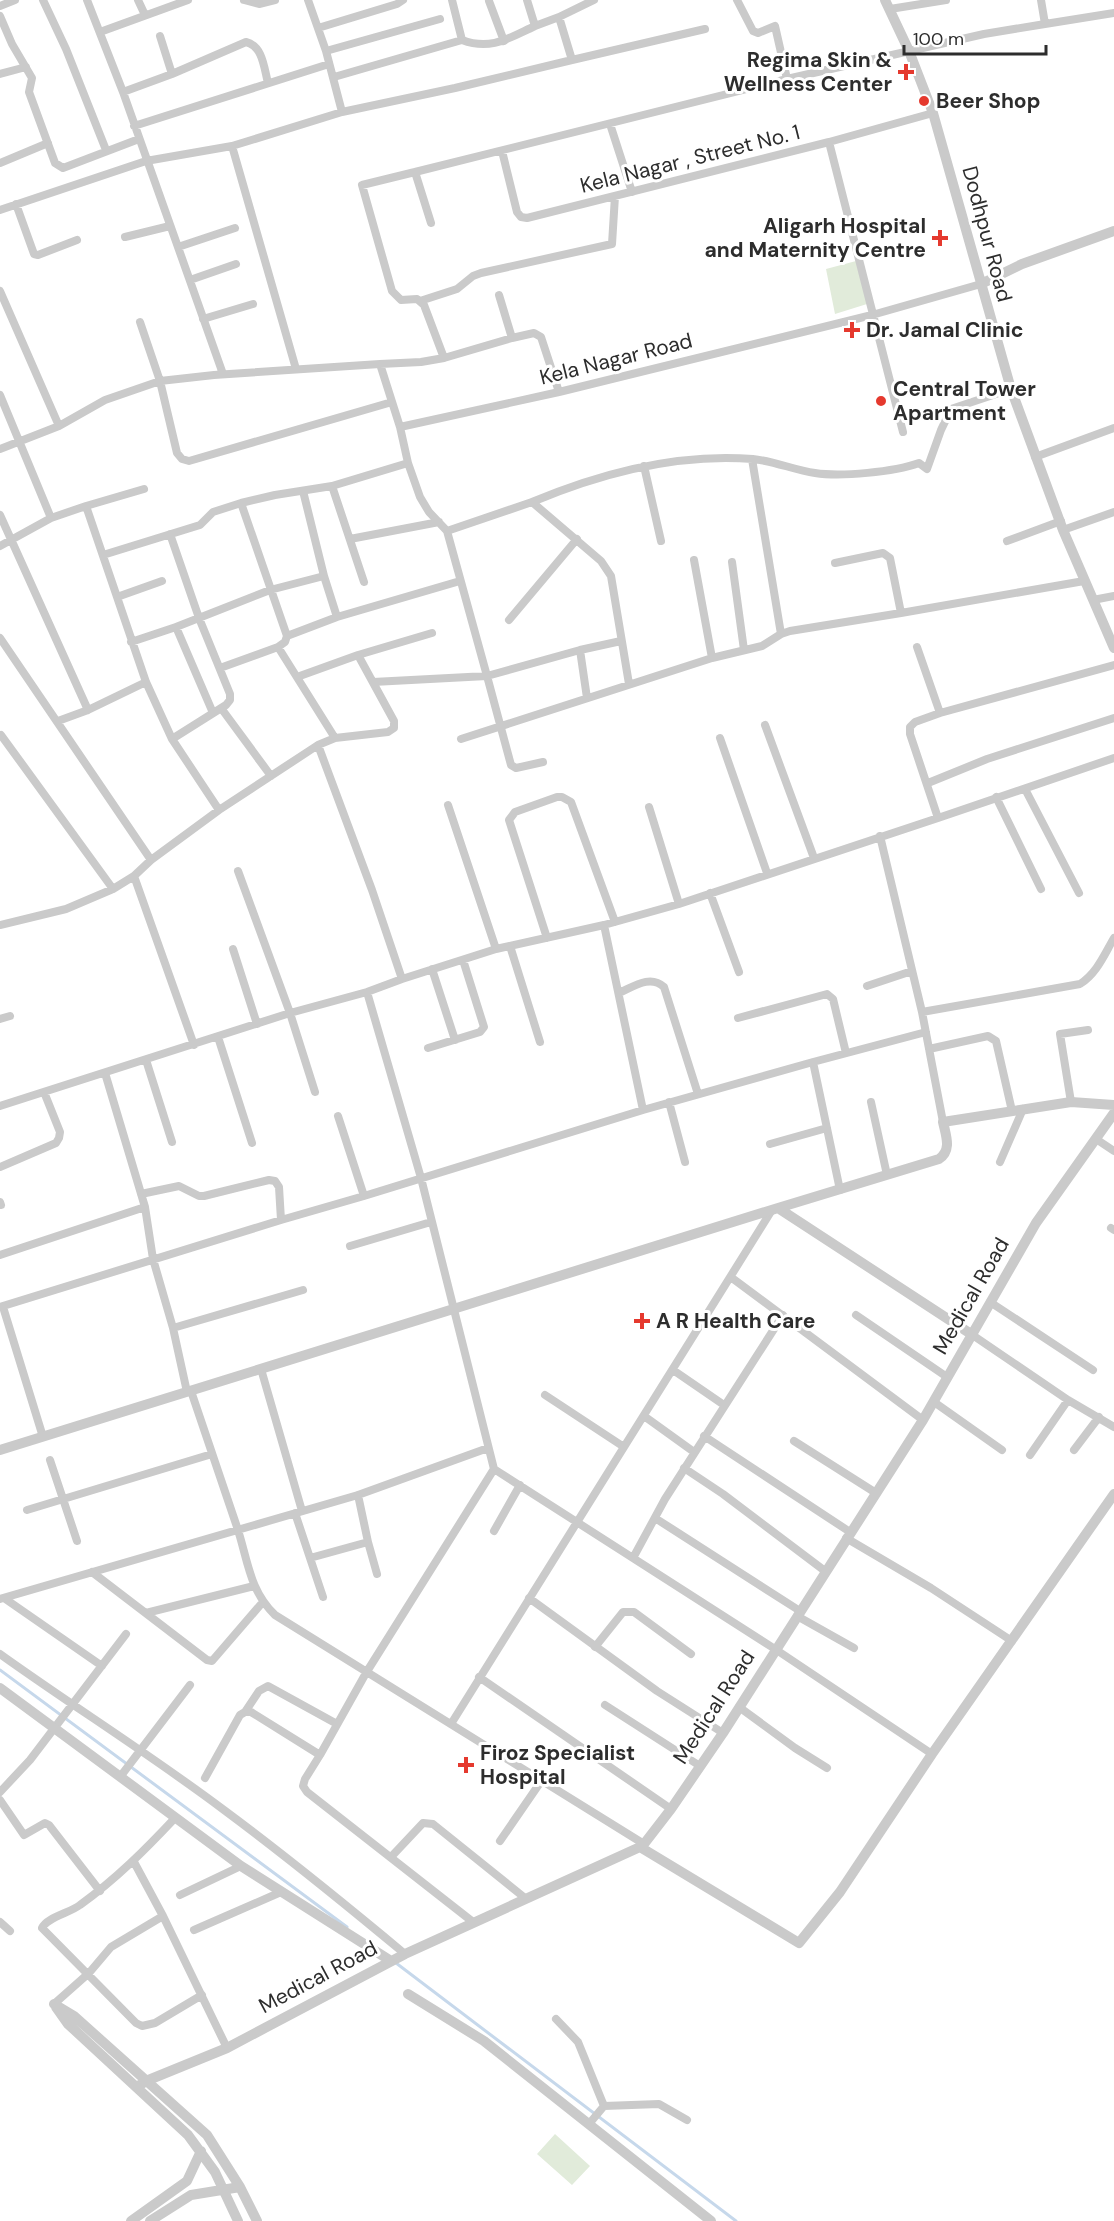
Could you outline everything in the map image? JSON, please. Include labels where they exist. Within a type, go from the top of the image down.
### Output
[{"type":"street","points":[[0,6],[15,0]]},
{"type":"street","points":[[42,0],[66,49],[106,150]]},
{"type":"street","points":[[87,0],[123,92],[223,374]]},
{"type":"street","points":[[138,0],[145,15]]},
{"type":"street","points":[[100,32],[188,0]]},
{"type":"street","points":[[244,0],[259,4],[275,0]]},
{"type":"street","points":[[308,0],[334,77],[342,112]]},
{"type":"street","points":[[318,28],[404,0]]},
{"type":"street","points":[[452,0],[462,40]]},
{"type":"street","points":[[527,0],[535,26]]},
{"type":"street","points":[[738,0],[753,31],[758,33],[775,26],[787,79]]},
{"type":"street","points":[[887,5],[946,0]]},
{"type":"street","points":[[1041,0],[1045,24]]},
{"type":"street","points":[[489,1],[504,40]]},
{"type":"street","points":[[334,77],[462,40],[477,45],[504,40],[559,17],[589,1]]},
{"type":"street","name":"Dodhpur Road","points":[[887,5],[909,51],[933,114],[1011,389],[1035,457],[1084,581],[1113,643]]},
{"type":"street","points":[[615,196],[612,244],[481,273],[473,276],[457,289],[420,301],[401,300],[392,291],[362,184],[467,158],[502,152],[787,79],[909,51],[984,34],[1114,13]]},
{"type":"street","points":[[0,16],[12,44],[32,78],[29,92],[55,163],[63,168],[139,139]]},
{"type":"street","points":[[559,17],[572,60]]},
{"type":"street","points":[[326,51],[440,19]]},
{"type":"street","points":[[0,210],[146,161],[232,146],[342,112],[705,29]]},
{"type":"street","points":[[160,36],[172,74]]},
{"type":"street","points":[[123,92],[246,42],[254,44],[258,49],[268,83]]},
{"type":"street","points":[[134,126],[329,64]]},
{"type":"street","points":[[0,74],[26,67]]},
{"type":"street","name":"Kela Nagar , Street No. 1","points":[[502,152],[517,212],[521,217],[527,218],[933,114]]},
{"type":"street","points":[[610,124],[632,192]]},
{"type":"street","points":[[829,142],[903,432]]},
{"type":"street","points":[[0,163],[48,143]]},
{"type":"street","points":[[232,146],[296,369]]},
{"type":"street","points":[[415,172],[430,223]]},
{"type":"street","points":[[16,204],[34,254],[38,255],[77,240]]},
{"type":"street","points":[[125,237],[170,226]]},
{"type":"street","points":[[178,246],[235,228]]},
{"type":"street","points":[[981,284],[1022,264],[1114,231]]},
{"type":"street","points":[[189,280],[236,264]]},
{"type":"street","name":"Kela Nagar Road","points":[[400,427],[559,392],[872,315],[981,284]]},
{"type":"street","points":[[0,291],[59,426]]},
{"type":"street","points":[[500,295],[512,338]]},
{"type":"street","points":[[420,301],[424,305],[444,358]]},
{"type":"street","points":[[203,319],[253,304]]},
{"type":"street","points":[[140,322],[160,381],[177,453],[182,459],[189,461],[392,402]]},
{"type":"street","points":[[0,449],[59,426],[105,400],[160,381],[223,374],[421,362],[444,358],[534,333],[541,337],[559,392]]},
{"type":"street","points":[[380,364],[420,497],[429,512],[447,531],[513,767],[543,762]]},
{"type":"street","points":[[447,531],[532,502],[576,484],[644,466],[682,461],[752,459],[814,473],[840,474],[906,467],[919,463],[927,469],[951,409],[1011,389]]},
{"type":"street","points":[[0,395],[51,518]]},
{"type":"street","points":[[1035,457],[1114,428]]},
{"type":"street","points":[[752,459],[781,634]]},
{"type":"street","points":[[103,555],[200,525],[213,512],[241,502],[332,486],[408,463]]},
{"type":"street","points":[[644,466],[661,541]]},
{"type":"street","points":[[332,486],[364,582]]},
{"type":"street","points":[[0,546],[51,518],[144,489]]},
{"type":"street","points":[[303,491],[324,576],[337,617]]},
{"type":"street","points":[[220,668],[278,647],[285,642],[287,636],[241,502]]},
{"type":"street","points":[[532,502],[601,561],[611,576],[629,684]]},
{"type":"street","points":[[86,506],[146,682],[172,739],[219,810]]},
{"type":"street","points":[[1007,541],[1114,512]]},
{"type":"street","points":[[0,515],[88,710]]},
{"type":"street","points":[[350,539],[439,522]]},
{"type":"street","points":[[170,534],[199,618],[230,694],[230,700],[221,708],[172,739]]},
{"type":"street","points":[[509,620],[577,539]]},
{"type":"street","points":[[835,563],[887,554],[890,558],[901,613]]},
{"type":"street","points":[[694,560],[712,658]]},
{"type":"street","points":[[732,561],[744,650]]},
{"type":"street","points":[[131,642],[270,590],[324,576]]},
{"type":"street","points":[[117,597],[162,581]]},
{"type":"street","points":[[287,636],[337,617],[460,581]]},
{"type":"street","points":[[461,738],[712,658],[762,646],[790,631],[1084,581]]},
{"type":"street","points":[[1093,600],[1114,596]]},
{"type":"street","points":[[176,627],[213,713]]},
{"type":"street","points":[[297,677],[358,655],[432,633]]},
{"type":"street","points":[[0,638],[151,860]]},
{"type":"street","points":[[373,682],[487,676],[579,650],[621,641]]},
{"type":"street","points":[[278,647],[335,738]]},
{"type":"street","points":[[917,647],[940,713]]},
{"type":"street","points":[[579,650],[587,698]]},
{"type":"street","points":[[0,925],[66,909],[113,889],[134,876],[151,860],[219,810],[318,745],[335,738],[388,732],[394,728],[394,721],[358,655]]},
{"type":"street","points":[[938,818],[910,734],[910,728],[915,722],[1114,665]]},
{"type":"street","points":[[58,721],[88,710],[146,682]]},
{"type":"street","points":[[221,708],[271,777]]},
{"type":"street","points":[[928,783],[987,759],[1114,718]]},
{"type":"street","points":[[765,725],[814,858]]},
{"type":"street","points":[[1,735],[113,889]]},
{"type":"street","points":[[720,738],[767,873]]},
{"type":"street","points":[[318,745],[372,890],[402,979]]},
{"type":"street","points":[[0,1106],[290,1013],[367,992],[496,949],[604,925],[679,904],[1114,758]]},
{"type":"street","points":[[1025,789],[1079,893]]},
{"type":"street","points":[[547,938],[509,820],[515,812],[557,797],[571,802],[615,922]]},
{"type":"street","points":[[996,797],[1041,889]]},
{"type":"street","points":[[448,805],[496,949]]},
{"type":"street","points":[[649,807],[679,904]]},
{"type":"street","points":[[0,1450],[887,1176],[945,1155],[948,1147],[922,1012],[880,836]]},
{"type":"street","points":[[238,871],[290,1013],[315,1092]]},
{"type":"street","points":[[134,876],[194,1045]]},
{"type":"street","points":[[710,893],[740,972]]},
{"type":"street","points":[[604,925],[643,1110]]},
{"type":"street","points":[[922,1012],[1080,984],[1096,970],[1114,938]]},
{"type":"street","points":[[510,946],[540,1042]]},
{"type":"street","points":[[233,949],[257,1024]]},
{"type":"street","points":[[428,1048],[480,1032],[484,1027],[463,960]]},
{"type":"street","points":[[432,969],[455,1040]]},
{"type":"street","points":[[867,986],[912,971]]},
{"type":"street","points":[[618,993],[651,980],[658,981],[664,987],[698,1094]]},
{"type":"street","points":[[367,992],[421,1178],[494,1469],[775,1649],[932,1754]]},
{"type":"street","points":[[738,1018],[827,994],[833,999],[846,1053]]},
{"type":"street","points":[[0,1019],[10,1016]]},
{"type":"street","points":[[1071,1102],[1060,1034],[1088,1030]]},
{"type":"street","points":[[42,1437],[1,1307],[669,1102],[926,1032]]},
{"type":"street","points":[[929,1049],[988,1036],[996,1041],[1017,1110],[1000,1162]]},
{"type":"street","points":[[218,1037],[252,1143]]},
{"type":"street","points":[[146,1060],[172,1142]]},
{"type":"street","points":[[813,1062],[840,1190]]},
{"type":"street","points":[[105,1073],[145,1207],[153,1259],[189,1391],[238,1530],[254,1586],[262,1603],[275,1615],[800,1943],[840,1892],[932,1754],[1114,1494]]},
{"type":"street","points":[[0,1167],[56,1143],[60,1138],[60,1132],[45,1092]]},
{"type":"street","points":[[669,1102],[685,1162]]},
{"type":"street","points":[[872,1102],[887,1176]]},
{"type":"street","points":[[943,1122],[1071,1102],[1114,1105]]},
{"type":"street","name":"Medical Road","points":[[141,2084],[227,2048],[405,1954],[642,1845],[671,1809],[723,1733],[923,1420],[1036,1223],[1114,1113]]},
{"type":"street","points":[[338,1116],[364,1196]]},
{"type":"street","points":[[770,1144],[827,1128]]},
{"type":"street","points":[[1096,1139],[1114,1151]]},
{"type":"street","points":[[141,1194],[179,1186],[199,1196],[204,1196],[269,1180],[275,1181],[279,1187],[281,1220]]},
{"type":"street","points":[[0,1255],[145,1207]]},
{"type":"street","points":[[451,1724],[775,1209]]},
{"type":"street","points":[[775,1209],[971,1334],[1068,1400],[1114,1427]]},
{"type":"street","points":[[350,1246],[431,1222]]},
{"type":"street","points":[[732,1278],[923,1420]]},
{"type":"street","points":[[173,1328],[303,1290]]},
{"type":"street","points":[[990,1302],[1093,1370]]},
{"type":"street","points":[[633,1558],[684,1468],[783,1315]]},
{"type":"street","points":[[856,1315],[948,1377]]},
{"type":"street","points":[[261,1369],[310,1558],[323,1598]]},
{"type":"street","points":[[673,1370],[724,1405]]},
{"type":"street","points":[[545,1395],[624,1447]]},
{"type":"street","points":[[1030,1455],[1068,1400]]},
{"type":"street","points":[[934,1402],[1002,1450]]},
{"type":"street","points":[[644,1416],[694,1452]]},
{"type":"street","points":[[1074,1450],[1098,1417]]},
{"type":"street","points":[[704,1436],[848,1535],[1012,1641]]},
{"type":"street","points":[[794,1442],[876,1492]]},
{"type":"street","points":[[2,1599],[358,1495],[488,1448]]},
{"type":"street","points":[[27,1510],[212,1454]]},
{"type":"street","points":[[50,1460],[77,1541]]},
{"type":"street","points":[[684,1468],[723,1494],[825,1571]]},
{"type":"street","points":[[473,1922],[307,1792],[303,1786],[366,1672],[494,1469]]},
{"type":"street","points":[[494,1531],[520,1485]]},
{"type":"street","points":[[358,1495],[376,1575]]},
{"type":"street","points":[[655,1518],[854,1648]]},
{"type":"street","points":[[310,1558],[368,1542]]},
{"type":"street","points":[[92,1572],[207,1660],[212,1661],[262,1603]]},
{"type":"street","points":[[146,1613],[254,1586]]},
{"type":"street","points":[[529,1598],[657,1691],[723,1733]]},
{"type":"street","points":[[2,1599],[102,1666]]},
{"type":"street","points":[[595,1647],[623,1612],[628,1610],[691,1654]]},
{"type":"street","points":[[0,1792],[23,1768],[126,1634]]},
{"type":"street","points":[[0,1653],[139,1754],[224,1810],[325,1887],[405,1954]]},
{"type":"street","points":[[479,1677],[671,1809]]},
{"type":"street","points":[[120,1777],[190,1685]]},
{"type":"street","points":[[205,1778],[240,1715],[245,1712],[259,1691],[268,1686],[337,1724]]},
{"type":"street","points":[[0,1688],[242,1866],[391,1961]]},
{"type":"street","points":[[605,1705],[700,1766]]},
{"type":"street","points":[[739,1707],[827,1768]]},
{"type":"street","points":[[245,1712],[251,1712],[320,1755]]},
{"type":"street","points":[[500,1840],[542,1780]]},
{"type":"street","points":[[0,1800],[24,1835],[45,1823],[49,1824],[100,1891]]},
{"type":"street","points":[[175,1818],[134,1862],[100,1891],[74,1910],[45,1923],[42,1928],[136,2023],[142,2026],[155,2023],[202,1995]]},
{"type":"street","points":[[391,1857],[423,1823],[433,1824],[525,1898]]},
{"type":"street","points":[[134,1862],[227,2048]]},
{"type":"street","points":[[180,1894],[242,1866]]},
{"type":"street","points":[[194,1929],[280,1892]]},
{"type":"street","points":[[163,1916],[111,1947],[89,1973],[54,2004],[74,2016],[188,2135],[201,2151],[238,2221]]},
{"type":"street","points":[[0,1922],[10,1931]]},
{"type":"street","points":[[408,1994],[484,2041],[711,2221]]},
{"type":"street","points":[[556,2019],[578,2042],[604,2106]]},
{"type":"street","points":[[141,2084],[207,2135],[240,2187],[257,2221]]},
{"type":"street","points":[[589,2124],[604,2106],[659,2104],[687,2120]]},
{"type":"street","points":[[131,2221],[187,2181],[201,2151]]},
{"type":"street","points":[[150,2221],[191,2195],[240,2187]]},
{"type":"green space","points":[[856,261],[867,304],[835,314],[826,269]]},
{"type":"green space","points":[[555,2134],[590,2166],[572,2185],[537,2154]]},
{"type":"waterway","points":[[0,1670],[347,1927]]},
{"type":"waterway","points":[[396,1963],[736,2221]]},
{"type":"place","name":"Regima Skin & Wellness Center","points":[[906,72]]},
{"type":"place","name":"Beer Shop","points":[[924,101]]},
{"type":"place","name":"Aligarh Hospital and Maternity Centre","points":[[940,238]]},
{"type":"place","name":"Dr. Jamal Clinic","points":[[852,330]]},
{"type":"place","name":"Central Tower Apartment","points":[[881,401]]},
{"type":"place","name":"A R Health Care","points":[[642,1321]]},
{"type":"place","name":"Firoz Specialist Hospital","points":[[466,1765]]}]
